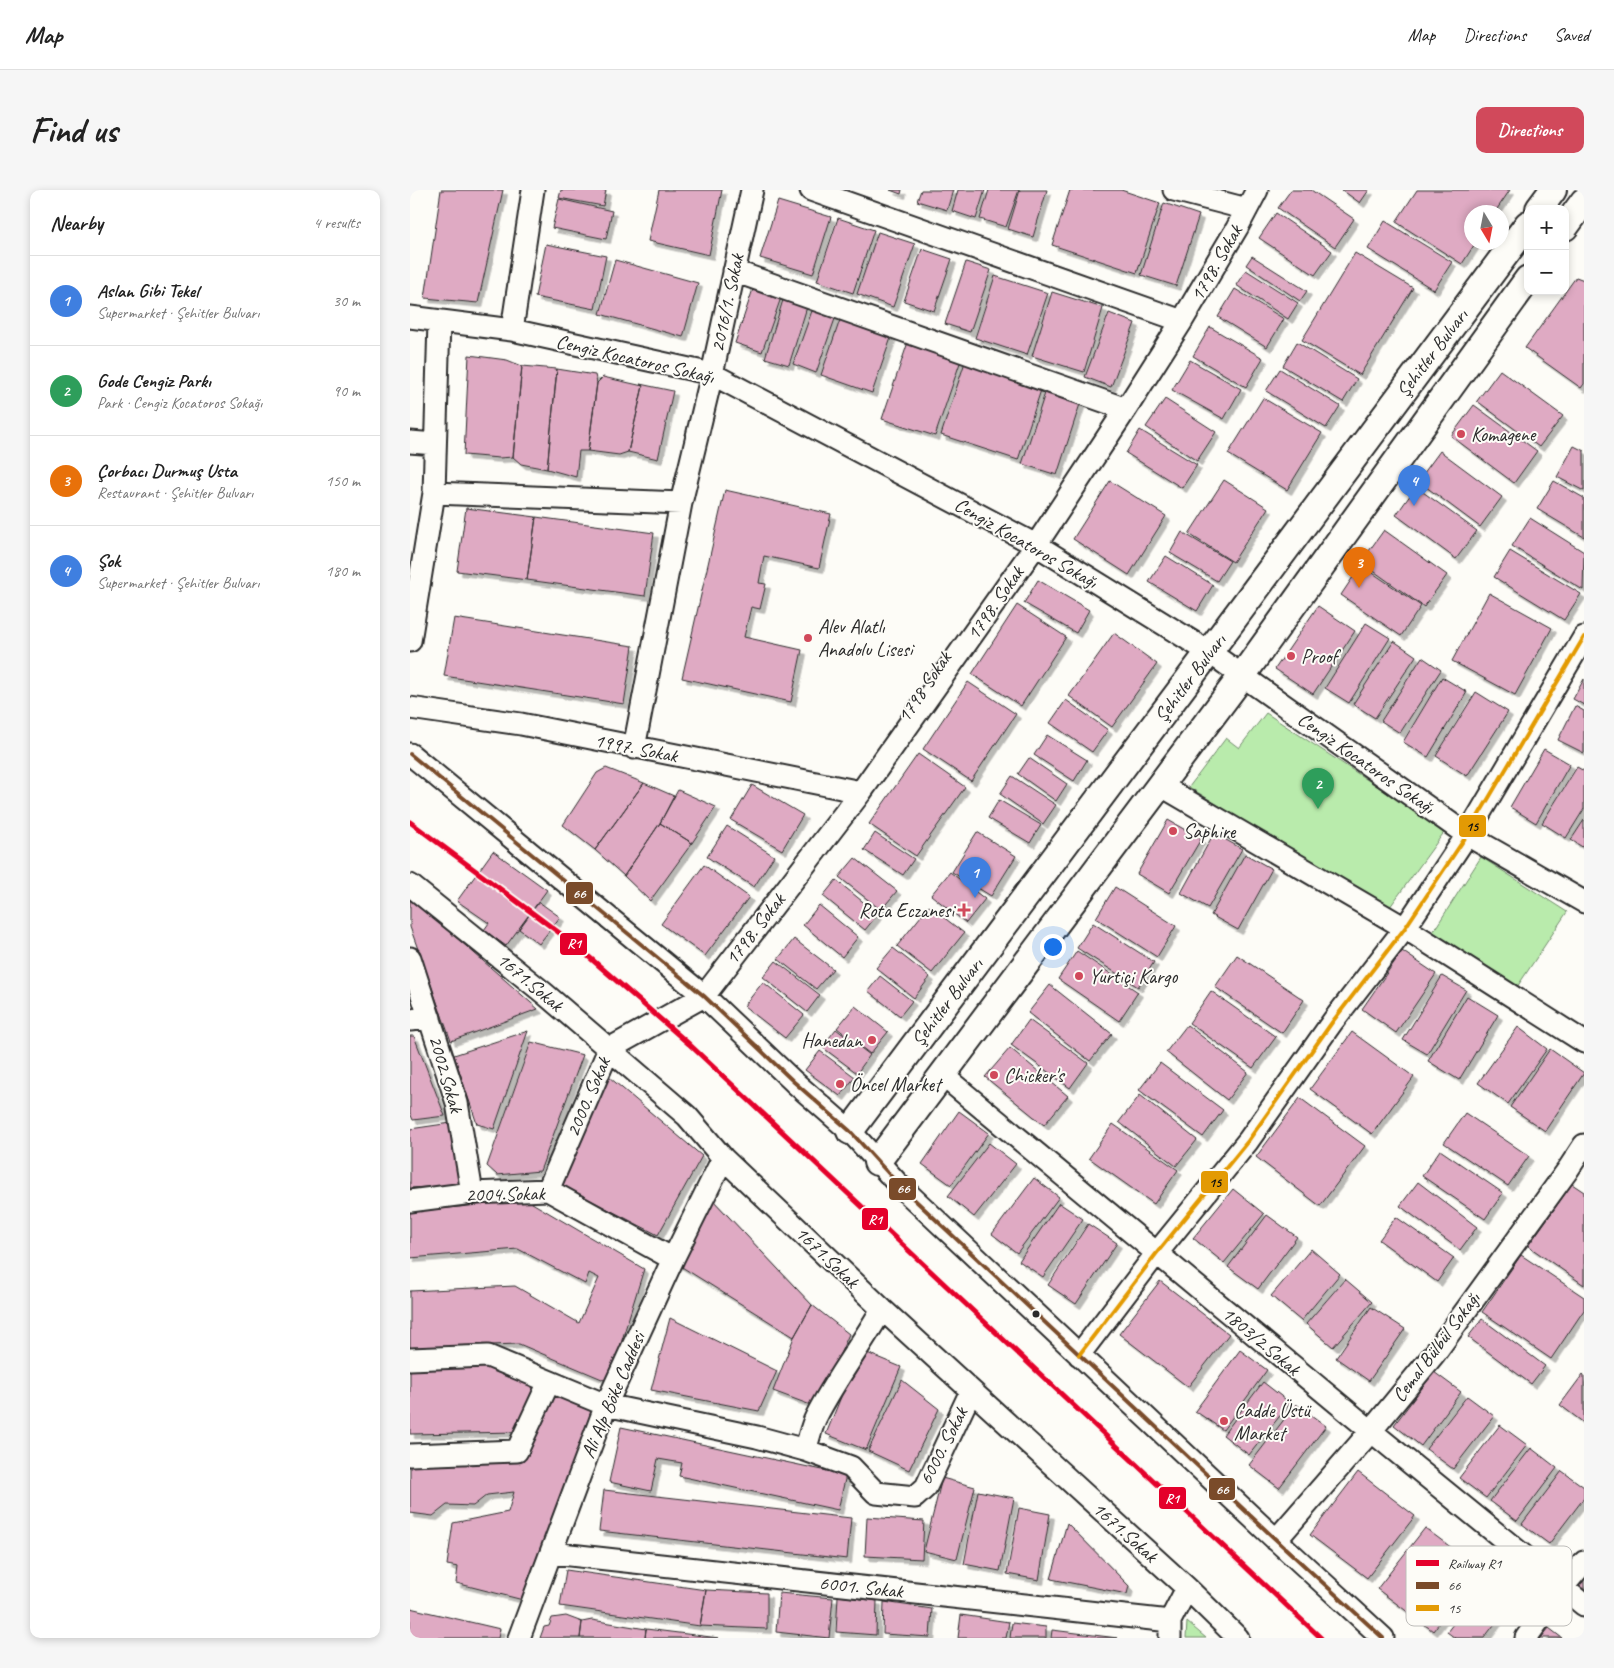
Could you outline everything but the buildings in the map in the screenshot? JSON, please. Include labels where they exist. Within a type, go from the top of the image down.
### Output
[{"type":"street","points":[[512,330],[533,190]]},
{"type":"street","name":"2016/1. Sokak","points":[[634,748],[681,503],[712,374],[752,190]]},
{"type":"street","points":[[811,190],[1182,321]]},
{"type":"street","points":[[1174,190],[1247,209]]},
{"type":"street","name":"1798. Sokak","points":[[704,996],[861,792],[1036,545],[1182,321],[1257,190]]},
{"type":"street","points":[[1542,205],[1553,190]]},
{"type":"street","points":[[1569,222],[1584,201]]},
{"type":"street","name":"Şehitler Bulvarı","points":[[850,1130],[1210,652],[1524,229]]},
{"type":"street","points":[[734,271],[1126,409]]},
{"type":"street","name":"Şehitler Bulvarı","points":[[877,1162],[941,1074],[1242,676],[1524,285]]},
{"type":"street","name":"Cengiz Kocatoros Sokağı","points":[[410,317],[512,330],[712,374],[1036,545],[1210,652],[1467,834],[1584,902]]},
{"type":"street","points":[[410,641],[434,493],[439,321]]},
{"type":"street","points":[[410,442],[436,444]]},
{"type":"street","points":[[434,493],[681,503]]},
{"type":"street","points":[[1080,1355],[1156,1254],[1248,1141],[1333,1021],[1405,928],[1467,834],[1584,637]]},
{"type":"street","name":"1997. Sokak","points":[[410,708],[521,724],[861,792]]},
{"type":"street","points":[[410,754],[704,996],[794,1082],[850,1130],[899,1185],[1276,1540],[1383,1638]]},
{"type":"street","points":[[1160,785],[1405,928],[1584,1042]]},
{"type":"street","name":"1671.Sokak","points":[[410,884],[545,994],[687,1116],[723,1158],[882,1309],[1238,1638]]},
{"type":"street","name":"2002.Sokak","points":[[410,958],[420,1019],[457,1103],[472,1193]]},
{"type":"street","name":"2000. Sokak","points":[[548,1190],[609,1049],[704,996]]},
{"type":"street","name":"1803/2.Sokak","points":[[941,1074],[1511,1546]]},
{"type":"street","name":"Cemal Bülbül Sokağı","points":[[1276,1540],[1371,1431],[1435,1353],[1584,1145]]},
{"type":"street","name":"Ali Alp Böke Caddesi","points":[[519,1638],[606,1406],[672,1259],[723,1158]]},
{"type":"street","name":"2004.Sokak","points":[[410,1201],[472,1193],[548,1190],[672,1259]]},
{"type":"street","points":[[806,1450],[815,1418],[882,1309]]},
{"type":"street","name":"6000. Sokak","points":[[410,1359],[488,1356],[606,1406],[756,1437],[806,1450],[851,1467],[876,1493],[915,1497],[926,1487],[971,1391]]},
{"type":"street","points":[[410,1455],[517,1452],[549,1382]]},
{"type":"street","name":"6001. Sokak","points":[[552,1553],[1170,1630]]},
{"type":"street","points":[[1572,1576],[1584,1562]]},
{"type":"street","points":[[1170,1630],[1186,1588]]},
{"type":"street","name":"1803/2.Sokak","points":[[1572,1596],[1584,1605]]},
{"type":"street","points":[[1526,1638],[1535,1626]]},
{"type":"green space","points":[[1266,713],[1445,831],[1387,911],[1189,787],[1226,738],[1239,748]]},
{"type":"green space","points":[[1481,857],[1567,912],[1517,987],[1433,932]]},
{"type":"green space","points":[[1187,1622],[1206,1638],[1186,1638]]},
{"type":"rail line","name":"R1","points":[[410,822],[573,943],[689,1044],[1321,1638]]},
{"type":"transit line","name":"15","points":[[1079,1355],[1156,1254],[1248,1141],[1333,1021],[1405,928],[1467,835],[1584,637]]},
{"type":"transit line","name":"66","points":[[410,754],[704,996],[794,1082],[850,1131],[899,1185],[1383,1638]]},
{"type":"place","name":"Komagene","points":[[1461,434]]},
{"type":"place","name":"Şok","points":[[1414,506]]},
{"type":"place","name":"Çorbacı Durmuş Usta","points":[[1359,588]]},
{"type":"place","name":"Alev Alatlı Anadolu Lisesi","points":[[808,638]]},
{"type":"place","name":"Proof","points":[[1291,656]]},
{"type":"place","name":"Gode Cengiz Parkı","points":[[1318,809]]},
{"type":"place","name":"Saphire","points":[[1173,831]]},
{"type":"place","name":"Aslan Gibi Tekel","points":[[975,898]]},
{"type":"place","name":"Rota Eczanesi","points":[[964,910]]},
{"type":"place","name":"Yurtiçi Kargo","points":[[1079,976]]},
{"type":"place","name":"Hanedan","points":[[872,1040]]},
{"type":"place","name":"Chicker's","points":[[994,1075]]},
{"type":"place","name":"Öncel Market","points":[[840,1084]]},
{"type":"place","name":"Cadde Üstü Market","points":[[1224,1421]]}]
